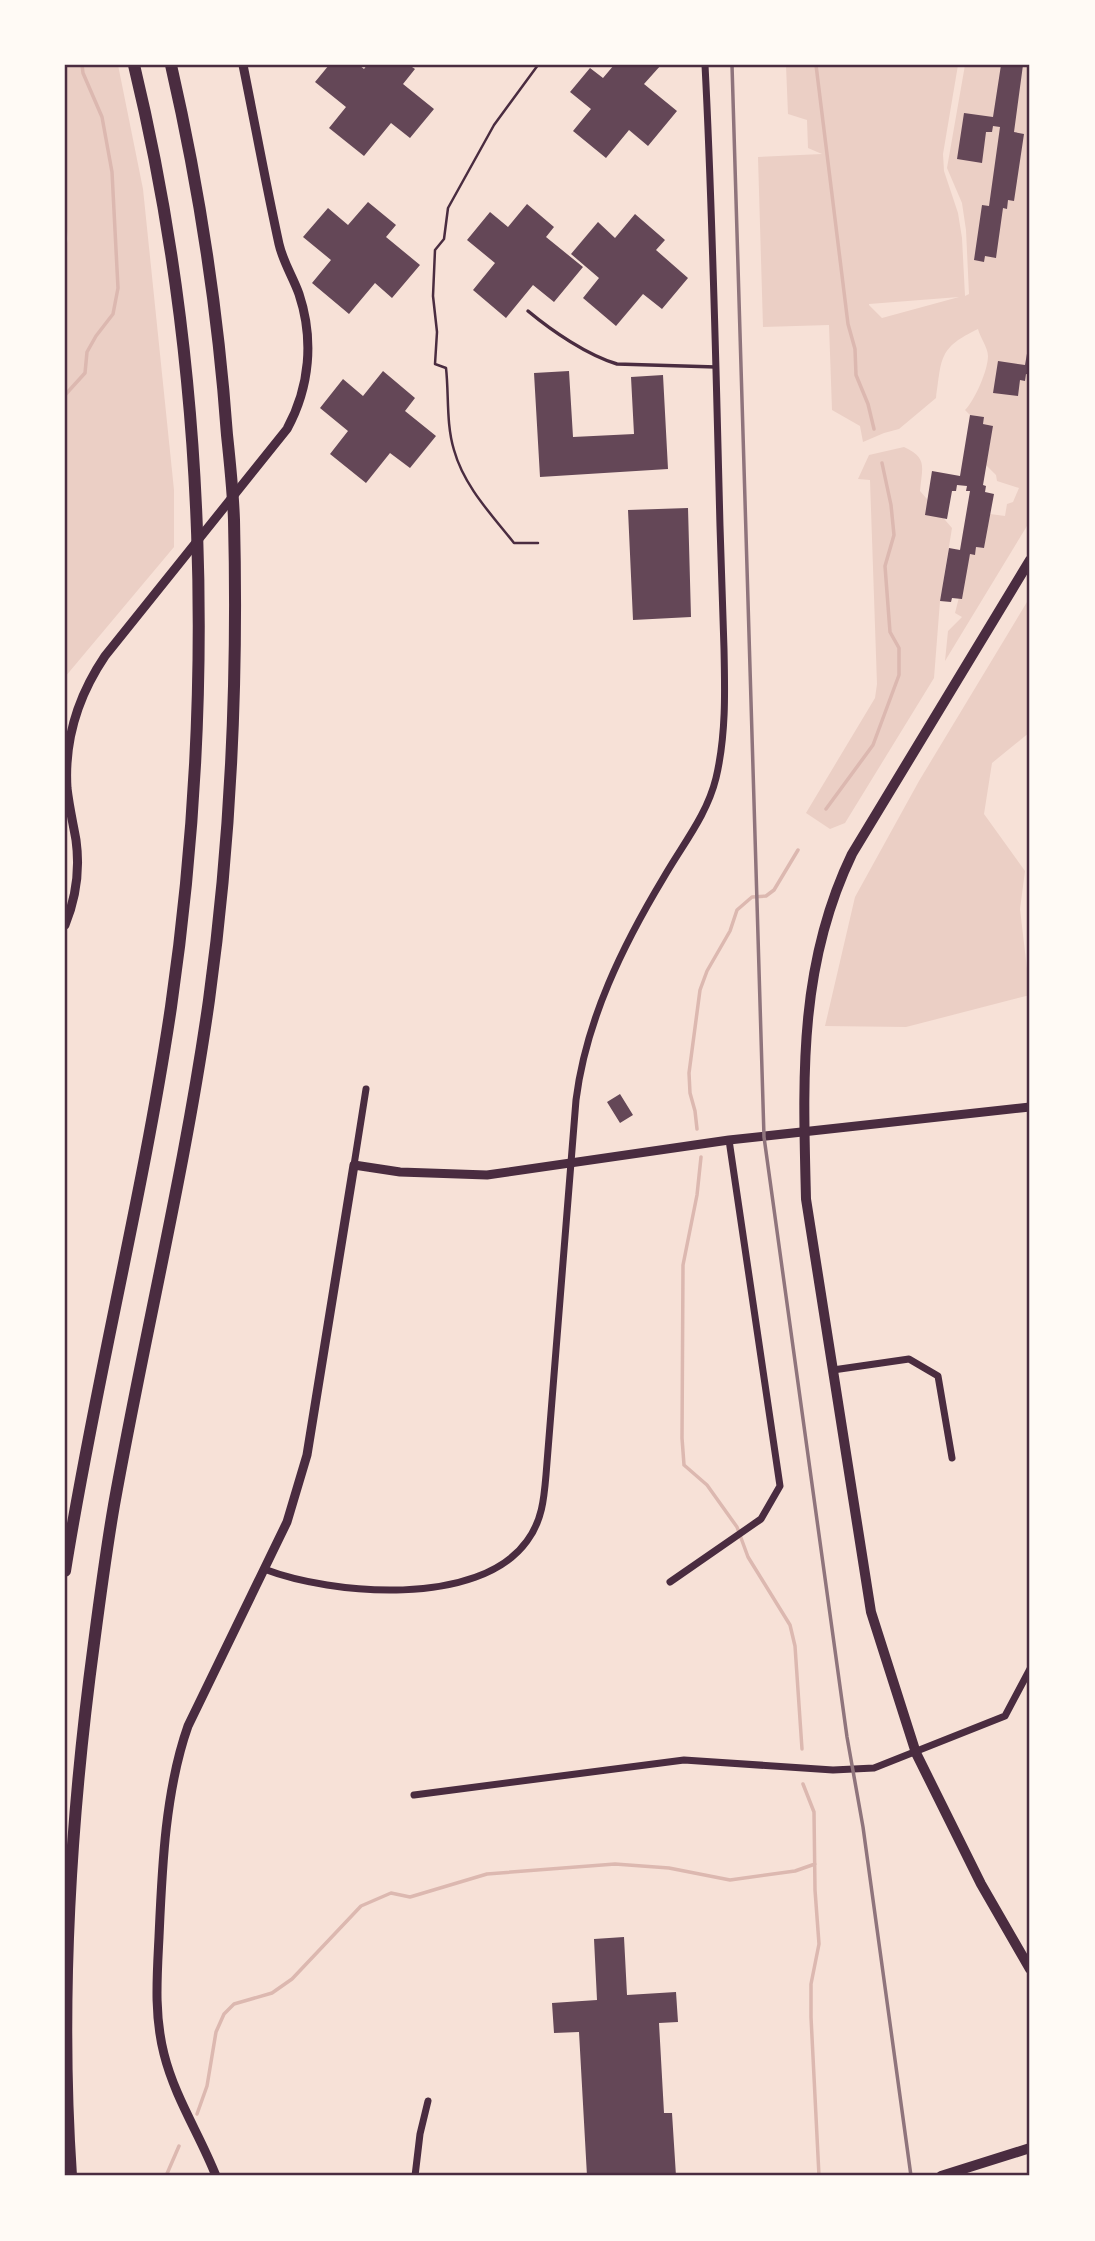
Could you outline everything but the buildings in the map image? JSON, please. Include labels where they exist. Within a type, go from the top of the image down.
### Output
[{"type":"highway","points":[[65,1571],[148,1142],[171,1008],[187,874],[196,738],[197,580],[188,407],[175,285],[134,65]]},
{"type":"highway","points":[[71,2176],[66,1979],[71,1846],[81,1739],[113,1508],[205,1030],[220,905],[232,765],[234,518],[226,419],[207,251],[172,65]]},
{"type":"main road","points":[[1030,560],[852,854],[840,880],[828,912],[811,984],[806,1019],[804,1131],[806,1199],[870,1612],[916,1753],[981,1884],[1030,1969]]},
{"type":"main road","points":[[941,2176],[1030,2148]]},
{"type":"street","points":[[65,925],[74,898],[78,865],[67,781],[70,738],[75,714],[97,668],[287,429],[301,399],[307,371],[308,341],[301,302],[279,244],[243,65]]},
{"type":"street","points":[[264,1569],[332,1587],[370,1590],[414,1589],[460,1581],[492,1569],[509,1559],[527,1540],[538,1520],[544,1498],[581,1066],[590,1032],[607,988],[634,929],[703,815],[713,792],[720,760],[724,716],[724,666],[705,65]]},
{"type":"street","points":[[216,2176],[175,2090],[157,2020],[160,1908],[166,1838],[181,1747],[188,1726],[287,1522],[307,1455],[366,1089]]},
{"type":"street","points":[[354,1165],[400,1172],[487,1175],[571,1165],[729,1140],[1030,1107]]},
{"type":"street","points":[[670,1582],[761,1519],[780,1486],[729,1140]]},
{"type":"street","points":[[833,1370],[909,1359],[938,1376],[951,1458]]},
{"type":"street","points":[[414,1795],[684,1760],[852,1770],[874,1768],[1005,1716],[1030,1669]]},
{"type":"street","points":[[415,2176],[420,2134],[428,2101]]},
{"type":"lane","points":[[528,311],[547,327],[610,362],[627,365],[716,367]]},
{"type":"path","points":[[538,65],[494,125],[448,208],[444,239],[435,250],[433,296],[437,331],[435,364],[446,368],[451,435],[458,462],[476,495],[514,543],[538,543]]},
{"type":"shaded area","points":[[65,65],[118,65],[143,189],[174,490],[174,547],[65,677],[65,252],[68,239],[65,214]]},
{"type":"shaded area","points":[[786,65],[958,65],[943,154],[944,171],[958,213],[962,238],[965,296],[969,294],[966,230],[962,203],[947,168],[965,65],[1030,65],[1030,521],[945,661],[948,631],[962,617],[955,613],[970,554],[975,554],[976,547],[984,548],[990,514],[1005,516],[1007,504],[1013,502],[1019,488],[997,481],[996,475],[986,465],[993,426],[983,424],[984,417],[970,415],[965,410],[983,377],[987,350],[978,329],[955,342],[941,364],[936,398],[899,429],[863,442],[860,426],[832,410],[829,325],[763,327],[758,157],[822,154],[808,148],[807,120],[788,114]],"holes":[[[959,297],[882,318],[869,304]]]},
{"type":"shaded area","points":[[904,447],[917,455],[922,464],[920,491],[952,528],[940,601],[934,678],[845,823],[830,829],[806,813],[875,698],[877,684],[870,480],[858,479],[869,455]]},
{"type":"shaded area","points":[[1030,597],[1030,732],[992,763],[984,814],[1025,871],[1020,909],[1030,995],[906,1027],[825,1026],[855,897],[919,781]]},
{"type":"waterway","points":[[65,395],[85,373],[87,352],[113,314],[118,288],[112,172],[102,117],[82,65]]},
{"type":"waterway","points":[[816,65],[848,324],[855,349],[856,375],[868,404],[874,429]]},
{"type":"waterway","points":[[826,809],[873,745],[899,675],[899,648],[890,632],[885,566],[894,535],[882,463]]},
{"type":"waterway","points":[[697,1129],[689,1073],[700,990],[707,971],[730,931],[737,910],[752,897],[766,896],[774,890],[798,850]]},
{"type":"waterway","points":[[701,1157],[697,1195],[683,1265],[684,1465],[707,1485],[737,1527],[748,1557],[790,1625],[795,1646],[802,1749]]},
{"type":"waterway","points":[[803,1784],[814,1812],[819,1944],[811,1984],[811,2017],[819,2176]]},
{"type":"waterway","points":[[197,2114],[207,2086],[216,2032],[224,2014],[234,2004],[272,1993],[292,1979],[361,1906],[391,1893],[410,1897],[487,1874],[615,1864],[669,1868],[730,1880],[795,1871],[815,1864]]},
{"type":"waterway","points":[[166,2176],[179,2146]]},
{"type":"railway","points":[[732,65],[764,1137],[911,2176]]}]
